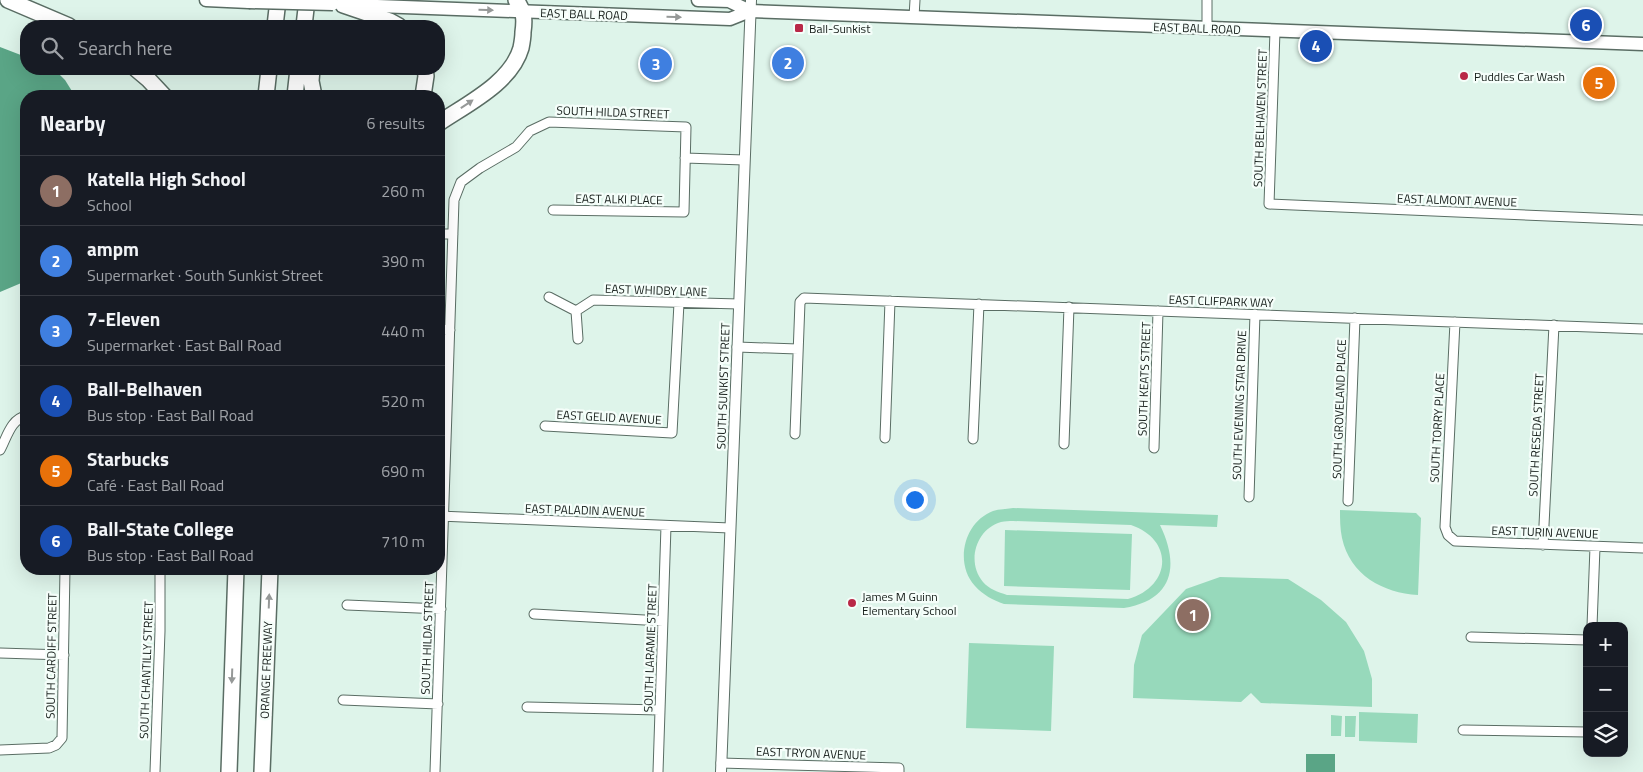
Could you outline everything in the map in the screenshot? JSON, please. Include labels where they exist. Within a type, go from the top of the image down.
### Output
[{"type":"highway","points":[[8,0],[55,20]]},
{"type":"highway","points":[[268,20],[269,0]]},
{"type":"highway","points":[[276,20],[278,0]]},
{"type":"highway","points":[[305,20],[307,0]]},
{"type":"highway","points":[[314,20],[315,0]]},
{"type":"highway","points":[[338,4],[387,20]]},
{"type":"highway","points":[[445,119],[495,84],[512,66],[521,47],[525,21],[520,6]]},
{"type":"highway","points":[[143,75],[158,90]]},
{"type":"highway","points":[[265,75],[265,90]]},
{"type":"highway","points":[[266,90],[268,75]]},
{"type":"highway","points":[[296,90],[297,75]]},
{"type":"highway","points":[[312,75],[313,90]]},
{"type":"highway","points":[[424,90],[426,75]]},
{"type":"highway","points":[[231,575],[233,627]]},
{"type":"highway","points":[[229,772],[236,575]]},
{"type":"highway","name":"ORANGE FREEWAY","points":[[262,772],[270,575]]},
{"type":"main road","name":"EAST BALL ROAD","points":[[206,0],[520,6],[730,18],[751,6]]},
{"type":"main road","name":"EAST BALL ROAD","points":[[698,0],[729,1],[751,6],[914,17],[1643,44]]},
{"type":"street","points":[[914,17],[915,0]]},
{"type":"street","points":[[1207,0],[1207,28]]},
{"type":"street","name":"SOUTH SUNKIST STREET","points":[[721,767],[751,6]]},
{"type":"street","name":"SOUTH BELHAVEN STREET","points":[[1270,204],[1275,31]]},
{"type":"street","name":"SOUTH HILDA STREET","points":[[445,396],[450,330],[454,200],[461,182],[516,147],[530,131],[549,122],[686,127],[685,158]]},
{"type":"street","points":[[685,158],[744,160]]},
{"type":"street","name":"EAST ALKI PLACE","points":[[553,210],[684,212],[685,158]]},
{"type":"street","name":"EAST ALMONT AVENUE","points":[[1270,204],[1643,220]]},
{"type":"street","points":[[445,234],[453,234]]},
{"type":"street","points":[[548,297],[576,311],[578,339]]},
{"type":"street","name":"EAST CLIFPARK WAY","points":[[798,349],[800,302],[804,298],[1643,329]]},
{"type":"street","name":"EAST WHIDBY LANE","points":[[576,311],[593,300],[738,304]]},
{"type":"street","points":[[885,438],[890,301]]},
{"type":"street","name":"EAST GELID AVENUE","points":[[545,426],[672,433],[679,303]]},
{"type":"street","points":[[974,440],[980,304]]},
{"type":"street","points":[[1064,444],[1069,308]]},
{"type":"street","name":"SOUTH KEATS STREET","points":[[1154,448],[1158,311]]},
{"type":"street","name":"SOUTH EVENING STAR DRIVE","points":[[1249,497],[1255,314]]},
{"type":"street","name":"SOUTH GROVELAND PLACE","points":[[1348,500],[1355,318]]},
{"type":"street","name":"SOUTH TORRY PLACE","points":[[1448,534],[1445,527],[1456,322]]},
{"type":"street","name":"SOUTH RESEDA STREET","points":[[1543,545],[1554,325]]},
{"type":"street","points":[[445,330],[450,330]]},
{"type":"street","points":[[737,347],[798,349],[795,434]]},
{"type":"street","points":[[0,450],[14,422],[20,419]]},
{"type":"street","name":"EAST PALADIN AVENUE","points":[[445,516],[730,528]]},
{"type":"street","name":"SOUTH LARAMIE STREET","points":[[658,772],[666,526]]},
{"type":"street","name":"EAST TURIN AVENUE","points":[[1448,534],[1455,541],[1643,548]]},
{"type":"street","points":[[1592,622],[1595,546]]},
{"type":"street","name":"SOUTH CARDIFF STREET","points":[[0,750],[44,749],[58,743],[62,735],[65,575]]},
{"type":"street","name":"SOUTH CHANTILLY STREET","points":[[155,772],[160,575]]},
{"type":"street","name":"SOUTH HILDA STREET","points":[[435,772],[441,575]]},
{"type":"street","points":[[347,605],[441,609]]},
{"type":"street","points":[[534,614],[663,620]]},
{"type":"street","points":[[1471,637],[1583,640]]},
{"type":"street","points":[[0,653],[64,655]]},
{"type":"street","points":[[343,700],[438,704]]},
{"type":"street","points":[[527,707],[660,710]]},
{"type":"street","points":[[1463,730],[1583,732]]},
{"type":"street","name":"EAST TRYON AVENUE","points":[[721,767],[899,770]]},
{"type":"shaded area","points":[[0,47],[20,55],[20,75],[60,75],[71,90],[20,90],[20,284],[0,292]]},
{"type":"shaded area","points":[[1000,509],[1218,515],[1217,527],[1160,525],[1170,554],[1168,579],[1162,589],[1153,597],[1140,604],[1124,608],[1004,604],[988,597],[975,586],[969,577],[965,566],[965,544],[975,524],[983,516]],"holes":[[[1001,522],[1131,525],[1145,532],[1155,541],[1161,552],[1162,563],[1159,574],[1153,584],[1142,593],[1128,599],[1007,595],[985,584],[978,574],[975,565],[976,547],[980,539],[992,526]]]},
{"type":"shaded area","points":[[1340,510],[1416,513],[1421,518],[1418,595],[1381,586],[1360,572],[1346,551],[1341,535]]},
{"type":"shaded area","points":[[1005,530],[1132,534],[1130,590],[1004,586]]},
{"type":"shaded area","points":[[1220,577],[1288,579],[1321,600],[1346,622],[1364,651],[1372,679],[1372,707],[1261,703],[1251,693],[1241,702],[1133,698],[1134,665],[1142,635],[1186,589]]},
{"type":"shaded area","points":[[969,643],[1054,646],[1051,731],[966,728]]},
{"type":"shaded area","points":[[1359,712],[1418,714],[1417,743],[1359,741]]},
{"type":"shaded area","points":[[1331,715],[1342,716],[1341,736],[1331,736]]},
{"type":"shaded area","points":[[1345,716],[1356,716],[1355,737],[1345,737]]},
{"type":"shaded area","points":[[1306,754],[1335,754],[1335,772],[1306,772]]},
{"type":"place","name":"Ball-State College","points":[[1586,25]]},
{"type":"place","name":"Ball-Sunkist","points":[[799,28]]},
{"type":"place","name":"Ball-Belhaven","points":[[1316,46]]},
{"type":"place","name":"ampm","points":[[788,63]]},
{"type":"place","name":"7-Eleven","points":[[656,64]]},
{"type":"place","name":"Puddles Car Wash","points":[[1464,76]]},
{"type":"place","name":"Starbucks","points":[[1599,83]]},
{"type":"place","name":"James M Guinn Elementary School","points":[[852,603]]},
{"type":"place","name":"Katella High School","points":[[1193,615]]}]
